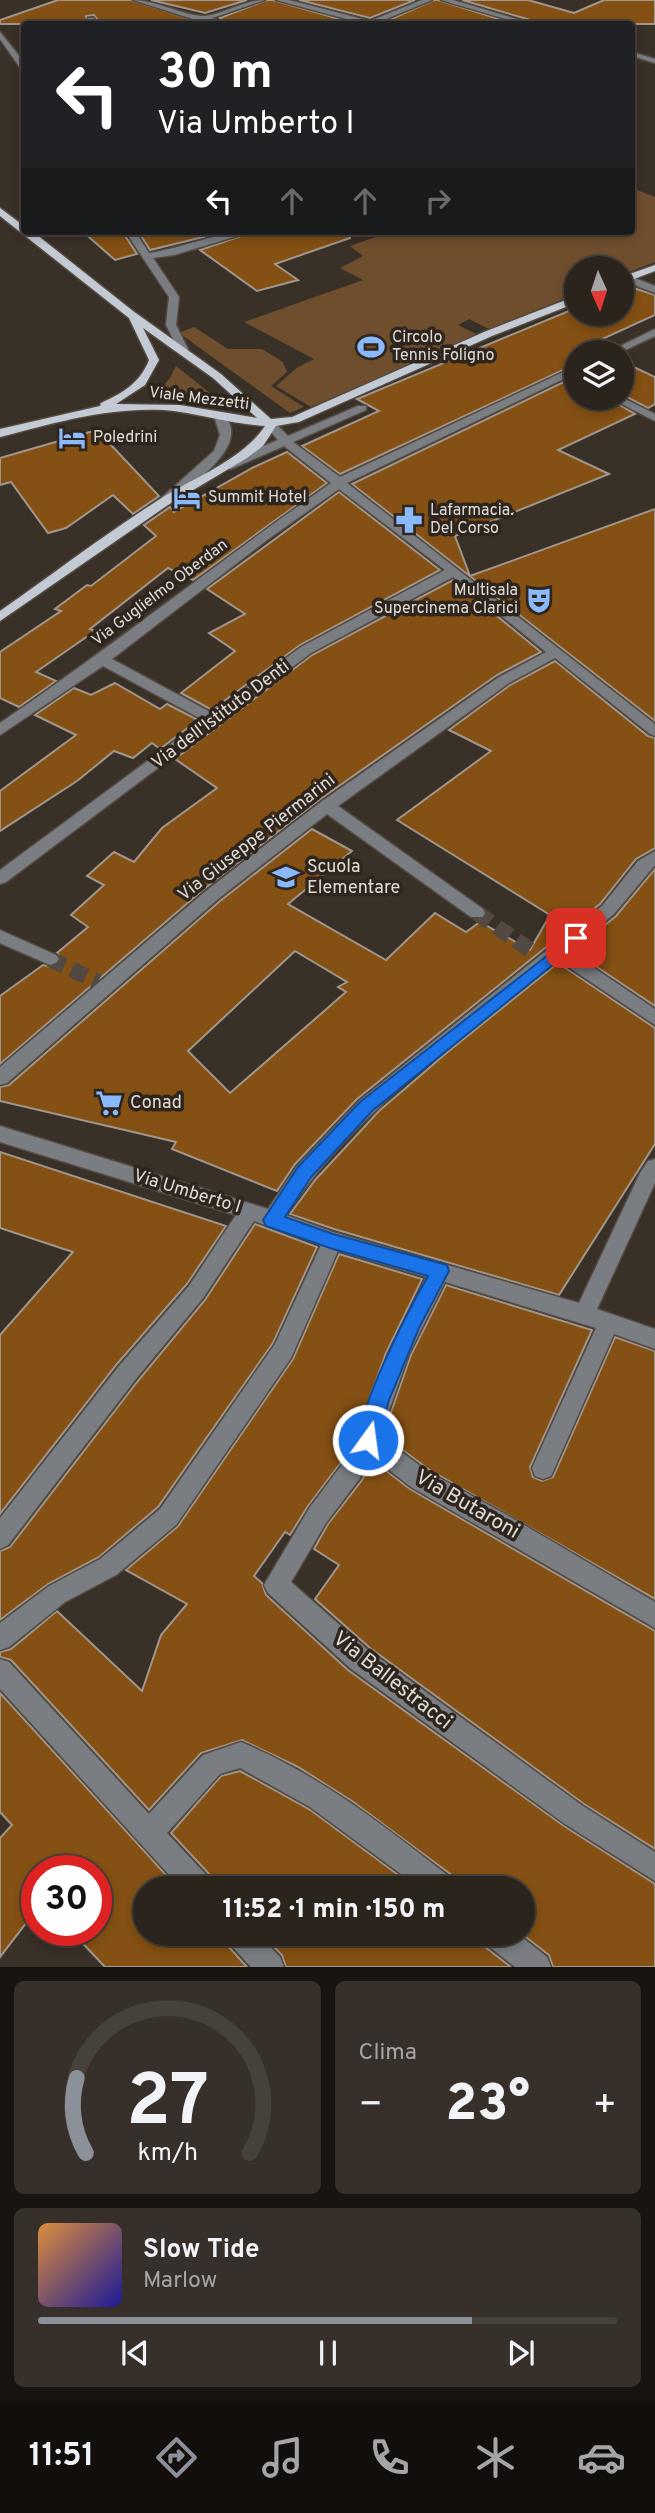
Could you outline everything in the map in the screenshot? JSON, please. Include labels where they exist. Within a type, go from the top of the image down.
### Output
[{"type":"main road","points":[[0,211],[21,227]]},
{"type":"main road","points":[[31,235],[129,313],[183,349],[271,425]]},
{"type":"main road","points":[[634,276],[655,268]]},
{"type":"main road","points":[[0,617],[164,502],[227,466],[259,443],[271,425],[295,420],[488,334],[564,304]]},
{"type":"main road","points":[[97,408],[127,396],[151,372],[154,360],[129,313]]},
{"type":"main road","name":"Viale Mezzetti","points":[[0,432],[97,408],[164,407],[271,425]]},
{"type":"street","points":[[137,0],[211,21]]},
{"type":"street","points":[[196,21],[261,0]]},
{"type":"street","points":[[280,0],[358,21]]},
{"type":"street","points":[[376,21],[428,0]]},
{"type":"street","points":[[444,0],[518,21]]},
{"type":"street","points":[[0,34],[18,60]]},
{"type":"street","points":[[635,55],[655,61]]},
{"type":"street","points":[[133,235],[174,297],[171,325],[183,349]]},
{"type":"street","points":[[146,256],[171,253],[235,235]]},
{"type":"street","points":[[634,279],[655,282]]},
{"type":"street","points":[[634,280],[655,290]]},
{"type":"street","points":[[634,342],[655,332]]},
{"type":"street","name":"Via Guglielmo Oberdan","points":[[0,730],[102,660],[262,537],[340,482],[564,378]]},
{"type":"street","points":[[227,466],[362,408]]},
{"type":"street","points":[[634,408],[655,418]]},
{"type":"street","points":[[164,502],[219,453],[225,444],[226,427],[219,416]]},
{"type":"street","points":[[271,425],[286,441],[655,731]]},
{"type":"street","name":"Via dell'Istituto Denti","points":[[0,878],[306,650],[454,571]]},
{"type":"street","name":"Via Giuseppe Piermarini","points":[[0,1078],[102,984],[327,806],[504,680],[556,652]]},
{"type":"street","points":[[102,660],[214,720]]},
{"type":"street","points":[[327,806],[477,913]]},
{"type":"street","points":[[272,1220],[304,1172],[366,1106],[548,955],[608,910],[644,865],[655,856]]},
{"type":"street","points":[[0,936],[50,959]]},
{"type":"street","points":[[548,955],[655,1018]]},
{"type":"street","name":"Via Umberto I","points":[[0,1134],[250,1212],[333,1241],[584,1314],[655,1339]]},
{"type":"street","points":[[584,1314],[655,1167]]},
{"type":"street","points":[[0,1536],[127,1373],[196,1292],[250,1212]]},
{"type":"street","points":[[0,1638],[57,1594],[108,1567],[168,1517],[283,1351],[333,1241]]},
{"type":"street","points":[[368,1440],[384,1387],[412,1324],[440,1271]]},
{"type":"street","points":[[542,1468],[609,1322]]},
{"type":"street","name":"Via Butaroni","points":[[368,1440],[419,1479],[655,1616]]},
{"type":"street","name":"Via Ballestracci","points":[[368,1440],[352,1470],[318,1515],[276,1585],[359,1659],[574,1815],[655,1868]]},
{"type":"street","points":[[0,1671],[188,1876]]},
{"type":"street","points":[[149,1833],[212,1764],[241,1755],[278,1771],[426,1876]]},
{"type":"street","points":[[251,1946],[270,1967]]},
{"type":"street","points":[[511,1946],[537,1967]]},
{"type":"shaded area","points":[[635,189],[655,197],[655,262],[634,270],[634,256],[564,256],[564,299],[489,329],[469,319],[458,325],[478,335],[311,407],[276,386],[298,367],[314,359],[244,322],[363,280],[340,268],[363,256],[350,246],[381,235],[635,235]]},
{"type":"shaded area","points":[[194,327],[228,349],[262,349],[283,362],[287,372],[271,386],[304,407],[290,413],[179,333]]},
{"type":"shaded area","points":[[176,366],[221,402],[154,396],[170,378]]},
{"type":"building","points":[[58,0],[131,0],[198,21],[99,21],[94,15],[86,16],[87,21],[21,21],[21,24],[0,24],[0,20]]},
{"type":"building","points":[[151,0],[247,0],[205,13]]},
{"type":"building","points":[[273,0],[346,21],[225,21],[220,18]]},
{"type":"building","points":[[299,0],[415,0],[370,18]]},
{"type":"building","points":[[438,0],[505,21],[387,21]]},
{"type":"building","points":[[462,0],[528,0],[574,13],[604,0],[655,0],[655,24],[635,24],[635,21],[534,21]]},
{"type":"building","points":[[87,235],[125,235],[137,254],[115,260]]},
{"type":"building","points":[[141,235],[212,235],[150,250]]},
{"type":"building","points":[[244,235],[350,235],[350,238],[275,264],[298,280],[257,291],[200,250]]},
{"type":"building","points":[[634,288],[655,295],[655,315],[634,325]]},
{"type":"building","points":[[564,313],[564,326],[631,326],[600,340],[564,340],[564,370],[340,474],[302,446],[379,411],[357,399]]},
{"type":"building","points":[[634,367],[655,377],[655,404],[648,408],[634,401]]},
{"type":"building","points":[[564,382],[564,410],[628,410],[635,414],[558,450],[609,474],[455,536],[470,576],[655,509],[655,721],[352,484]]},
{"type":"building","points":[[97,430],[159,496],[133,514],[113,495],[66,528],[48,533],[11,482],[0,485],[0,458]]},
{"type":"building","points":[[287,452],[327,483],[193,580],[168,568],[90,629],[95,631],[36,672],[56,681],[19,707],[0,698],[0,652],[61,611],[55,609],[87,585],[91,586],[156,536],[144,525],[170,507],[174,512],[254,467]]},
{"type":"building","points":[[339,492],[440,570],[300,645],[212,710],[181,693],[235,651],[209,633],[245,614],[207,589]]},
{"type":"building","points":[[453,580],[541,652],[497,675],[319,800],[204,889],[0,1064],[0,996],[43,965],[58,965],[62,959],[57,953],[88,927],[71,915],[104,885],[87,876],[114,852],[134,862],[162,828],[217,788],[175,759],[312,655]]},
{"type":"building","points":[[555,661],[648,736],[655,738],[655,848],[636,859],[600,904],[357,1099],[295,1164],[277,1191],[172,1149],[176,1142],[0,1101],[0,1087],[9,1085],[220,901],[312,829],[352,851],[288,904],[386,960],[435,913],[466,932],[480,922],[530,950],[550,915],[397,820],[491,751],[449,730],[510,685]],"holes":[[[295,951],[347,982],[338,987],[346,992],[230,1093],[188,1051]]]},
{"type":"building","points":[[115,683],[160,709],[167,704],[198,720],[160,749],[152,743],[133,758],[114,751],[77,781],[0,831],[0,791],[76,735],[35,715],[74,688],[91,695]]},
{"type":"building","points":[[655,869],[655,1006],[573,951],[616,916]]},
{"type":"building","points":[[558,963],[655,1028],[655,1144],[559,1295],[290,1214],[316,1179],[379,1111]]},
{"type":"building","points":[[0,1152],[226,1226],[187,1284],[117,1364],[0,1514],[0,1335],[73,1252],[0,1228]]},
{"type":"building","points":[[255,1224],[317,1247],[273,1343],[158,1507],[99,1557],[48,1584],[0,1620],[0,1551],[10,1547],[137,1382],[205,1300]]},
{"type":"building","points":[[339,1254],[422,1279],[386,1353],[356,1436],[342,1461],[290,1535],[285,1532],[254,1576],[262,1583],[266,1595],[348,1670],[564,1826],[655,1884],[655,1967],[553,1967],[549,1955],[535,1944],[535,1876],[453,1876],[352,1801],[298,1767],[242,1740],[201,1753],[149,1810],[11,1660],[0,1657],[0,1652],[11,1649],[57,1611],[142,1691],[161,1635],[187,1604],[126,1570],[178,1526],[293,1359]]},
{"type":"building","points":[[446,1285],[592,1330],[530,1467],[533,1477],[542,1481],[553,1477],[615,1337],[655,1351],[655,1599],[428,1469],[383,1435],[411,1355]]},
{"type":"building","points":[[372,1460],[410,1489],[655,1631],[655,1849],[584,1804],[370,1648],[315,1599],[339,1565],[314,1549],[328,1524],[362,1480]]},
{"type":"building","points":[[0,1693],[167,1876],[133,1876],[133,1946],[228,1946],[247,1967],[105,1967],[85,1946],[112,1946],[112,1855],[21,1855],[21,1930],[0,1957],[0,1838],[12,1825],[0,1812]]},
{"type":"building","points":[[240,1771],[309,1809],[400,1876],[211,1876],[171,1833],[221,1776]]},
{"type":"building","points":[[273,1946],[484,1946],[511,1967],[286,1967],[282,1955]]},
{"type":"tunnel","points":[[477,913],[536,954]]},
{"type":"tunnel","points":[[50,959],[98,982]]},
{"type":"place","name":"Circolo Tennis Foligno","points":[[371,347]]},
{"type":"place","name":"Poledrini","points":[[72,438]]},
{"type":"place","name":"Summit Hotel","points":[[187,498]]},
{"type":"place","name":"Lafarmacia. Del Corso","points":[[409,520]]},
{"type":"place","name":"Multisala Supercinema Clarici","points":[[539,600]]},
{"type":"place","name":"Scuola Elementare","points":[[286,877]]},
{"type":"place","name":"Conad","points":[[109,1103]]},
{"type":"route","points":[[368,1440],[379,1400],[412,1324],[440,1271],[333,1241],[272,1220],[304,1172],[366,1106],[576,938]]}]
